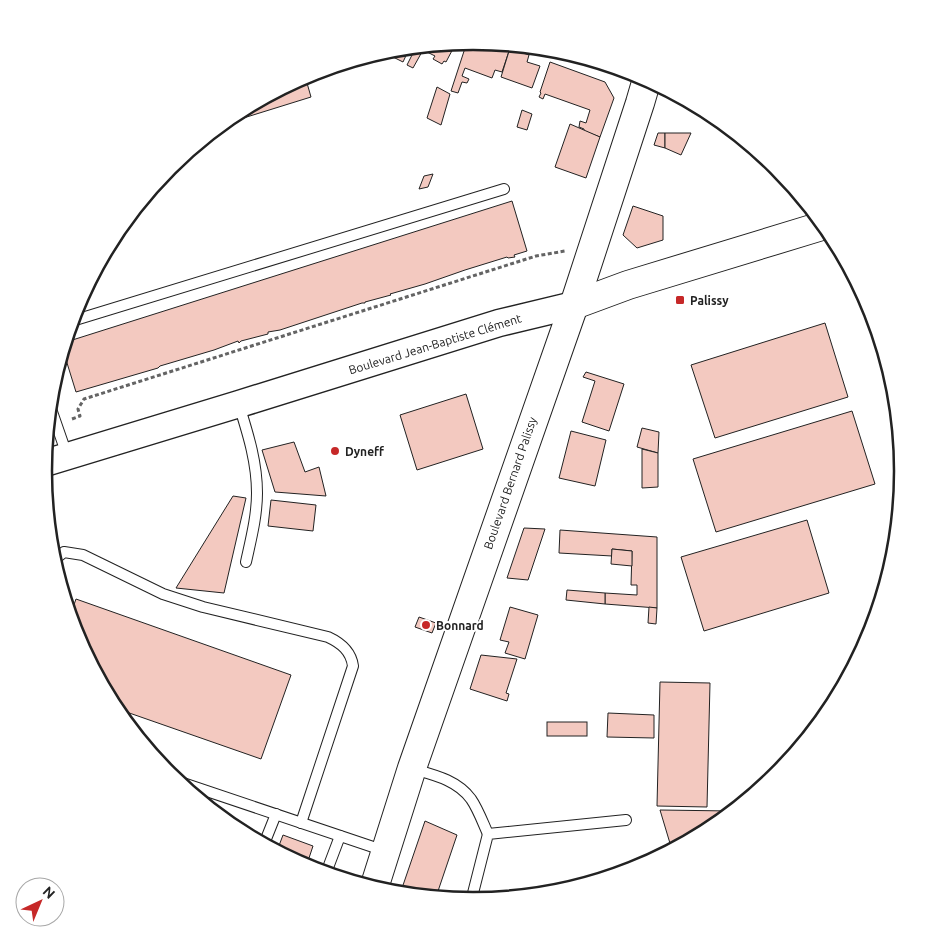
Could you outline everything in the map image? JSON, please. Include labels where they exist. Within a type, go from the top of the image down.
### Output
[{"type":"main road","name":"Boulevard Bernard Palissy","points":[[376,881],[412,768],[574,305],[645,86]]},
{"type":"main road","name":"Boulevard Jean-Baptiste Clément","points":[[574,305],[628,286],[817,227]]},
{"type":"street","name":"Boulevard Jean-Baptiste Clément","points":[[56,459],[499,323],[574,305]]},
{"type":"lane","points":[[82,318],[504,189]]},
{"type":"lane","points":[[239,404],[252,445],[257,494],[246,562]]},
{"type":"lane","points":[[56,420],[56,459]]},
{"type":"lane","points":[[61,554],[64,552],[84,555],[163,594],[203,607],[328,637],[345,648],[351,657],[352,666],[301,823]]},
{"type":"lane","points":[[412,768],[442,778],[462,788],[471,799],[488,834],[473,892]]},
{"type":"lane","points":[[194,786],[386,851]]},
{"type":"lane","points":[[266,838],[276,814]]},
{"type":"lane","points":[[488,834],[626,820]]},
{"type":"lane","points":[[329,866],[340,836]]},
{"type":"path","points":[[57,424],[80,416],[78,409],[84,398],[536,256],[593,247]]},
{"type":"building","points":[[464,50],[509,52],[502,72],[495,70],[492,78],[465,68],[462,76],[469,79],[467,83],[462,82],[458,93],[451,91]]},
{"type":"building","points":[[452,51],[446,62],[444,61],[442,64],[433,59],[435,56],[429,53]]},
{"type":"building","points":[[509,52],[529,55],[527,62],[540,66],[532,88],[501,77]]},
{"type":"building","points":[[421,54],[413,68],[407,65],[412,55]]},
{"type":"building","points":[[406,56],[403,62],[394,58]]},
{"type":"building","points":[[550,62],[605,82],[614,98],[600,137],[579,127],[580,121],[586,123],[590,110],[545,94],[543,99],[539,97]]},
{"type":"building","points":[[307,84],[311,97],[246,117],[287,93]]},
{"type":"building","points":[[437,87],[450,94],[441,125],[427,118]]},
{"type":"building","points":[[522,110],[532,114],[527,130],[517,127]]},
{"type":"building","points":[[570,124],[600,137],[586,178],[555,167]]},
{"type":"building","points":[[658,133],[665,133],[665,148],[654,145]]},
{"type":"building","points":[[665,133],[691,133],[681,155],[665,148]]},
{"type":"building","points":[[433,174],[428,187],[419,189],[424,176]]},
{"type":"building","points":[[512,201],[527,251],[514,255],[515,257],[507,257],[280,330],[268,332],[268,334],[239,343],[238,341],[158,368],[76,392],[67,363],[74,339]]},
{"type":"building","points":[[633,206],[663,216],[663,240],[637,248],[623,235]]},
{"type":"building","points":[[825,323],[848,397],[715,438],[691,365]]},
{"type":"building","points":[[586,372],[624,384],[609,431],[582,422],[595,381],[583,377]]},
{"type":"building","points":[[466,394],[483,449],[417,470],[400,415]]},
{"type":"building","points":[[852,411],[875,484],[716,532],[693,459]]},
{"type":"building","points":[[642,428],[659,432],[658,453],[637,447]]},
{"type":"building","points":[[571,431],[606,440],[595,486],[559,478]]},
{"type":"building","points":[[294,442],[305,472],[319,467],[326,496],[275,492],[262,450]]},
{"type":"building","points":[[642,449],[658,453],[658,487],[642,488]]},
{"type":"building","points":[[233,496],[246,498],[224,593],[176,588]]},
{"type":"building","points":[[271,500],[316,505],[313,531],[268,526]]},
{"type":"building","points":[[807,520],[829,593],[704,631],[681,557]]},
{"type":"building","points":[[524,528],[545,529],[528,580],[507,578]]},
{"type":"building","points":[[560,530],[657,537],[657,608],[605,604],[605,593],[637,595],[637,585],[631,585],[632,551],[612,549],[612,556],[559,553]]},
{"type":"building","points":[[612,549],[632,551],[632,566],[611,564]]},
{"type":"building","points":[[567,590],[605,593],[605,604],[566,600]]},
{"type":"building","points":[[76,599],[291,675],[261,759],[129,713],[96,657],[74,604]]},
{"type":"building","points":[[510,607],[538,615],[525,659],[505,653],[509,642],[500,640]]},
{"type":"building","points":[[649,607],[657,608],[656,624],[648,623]]},
{"type":"building","name":"Bonnard","points":[[419,617],[436,623],[432,633],[415,627]]},
{"type":"building","points":[[481,655],[517,659],[506,693],[509,694],[507,701],[470,689]]},
{"type":"building","points":[[660,682],[710,683],[707,807],[657,806]]},
{"type":"building","points":[[608,713],[654,715],[654,738],[607,737]]},
{"type":"building","points":[[547,722],[587,722],[587,736],[547,736]]},
{"type":"building","points":[[660,810],[722,811],[684,836],[670,844]]},
{"type":"building","points":[[425,821],[457,835],[438,890],[403,886]]},
{"type":"building","points":[[283,835],[313,846],[309,859],[279,845]]},
{"type":"place","name":"Palissy","points":[[680,300]]},
{"type":"place","name":"Dyneff","points":[[335,451]]},
{"type":"place","name":"Bonnard","points":[[426,625]]}]
